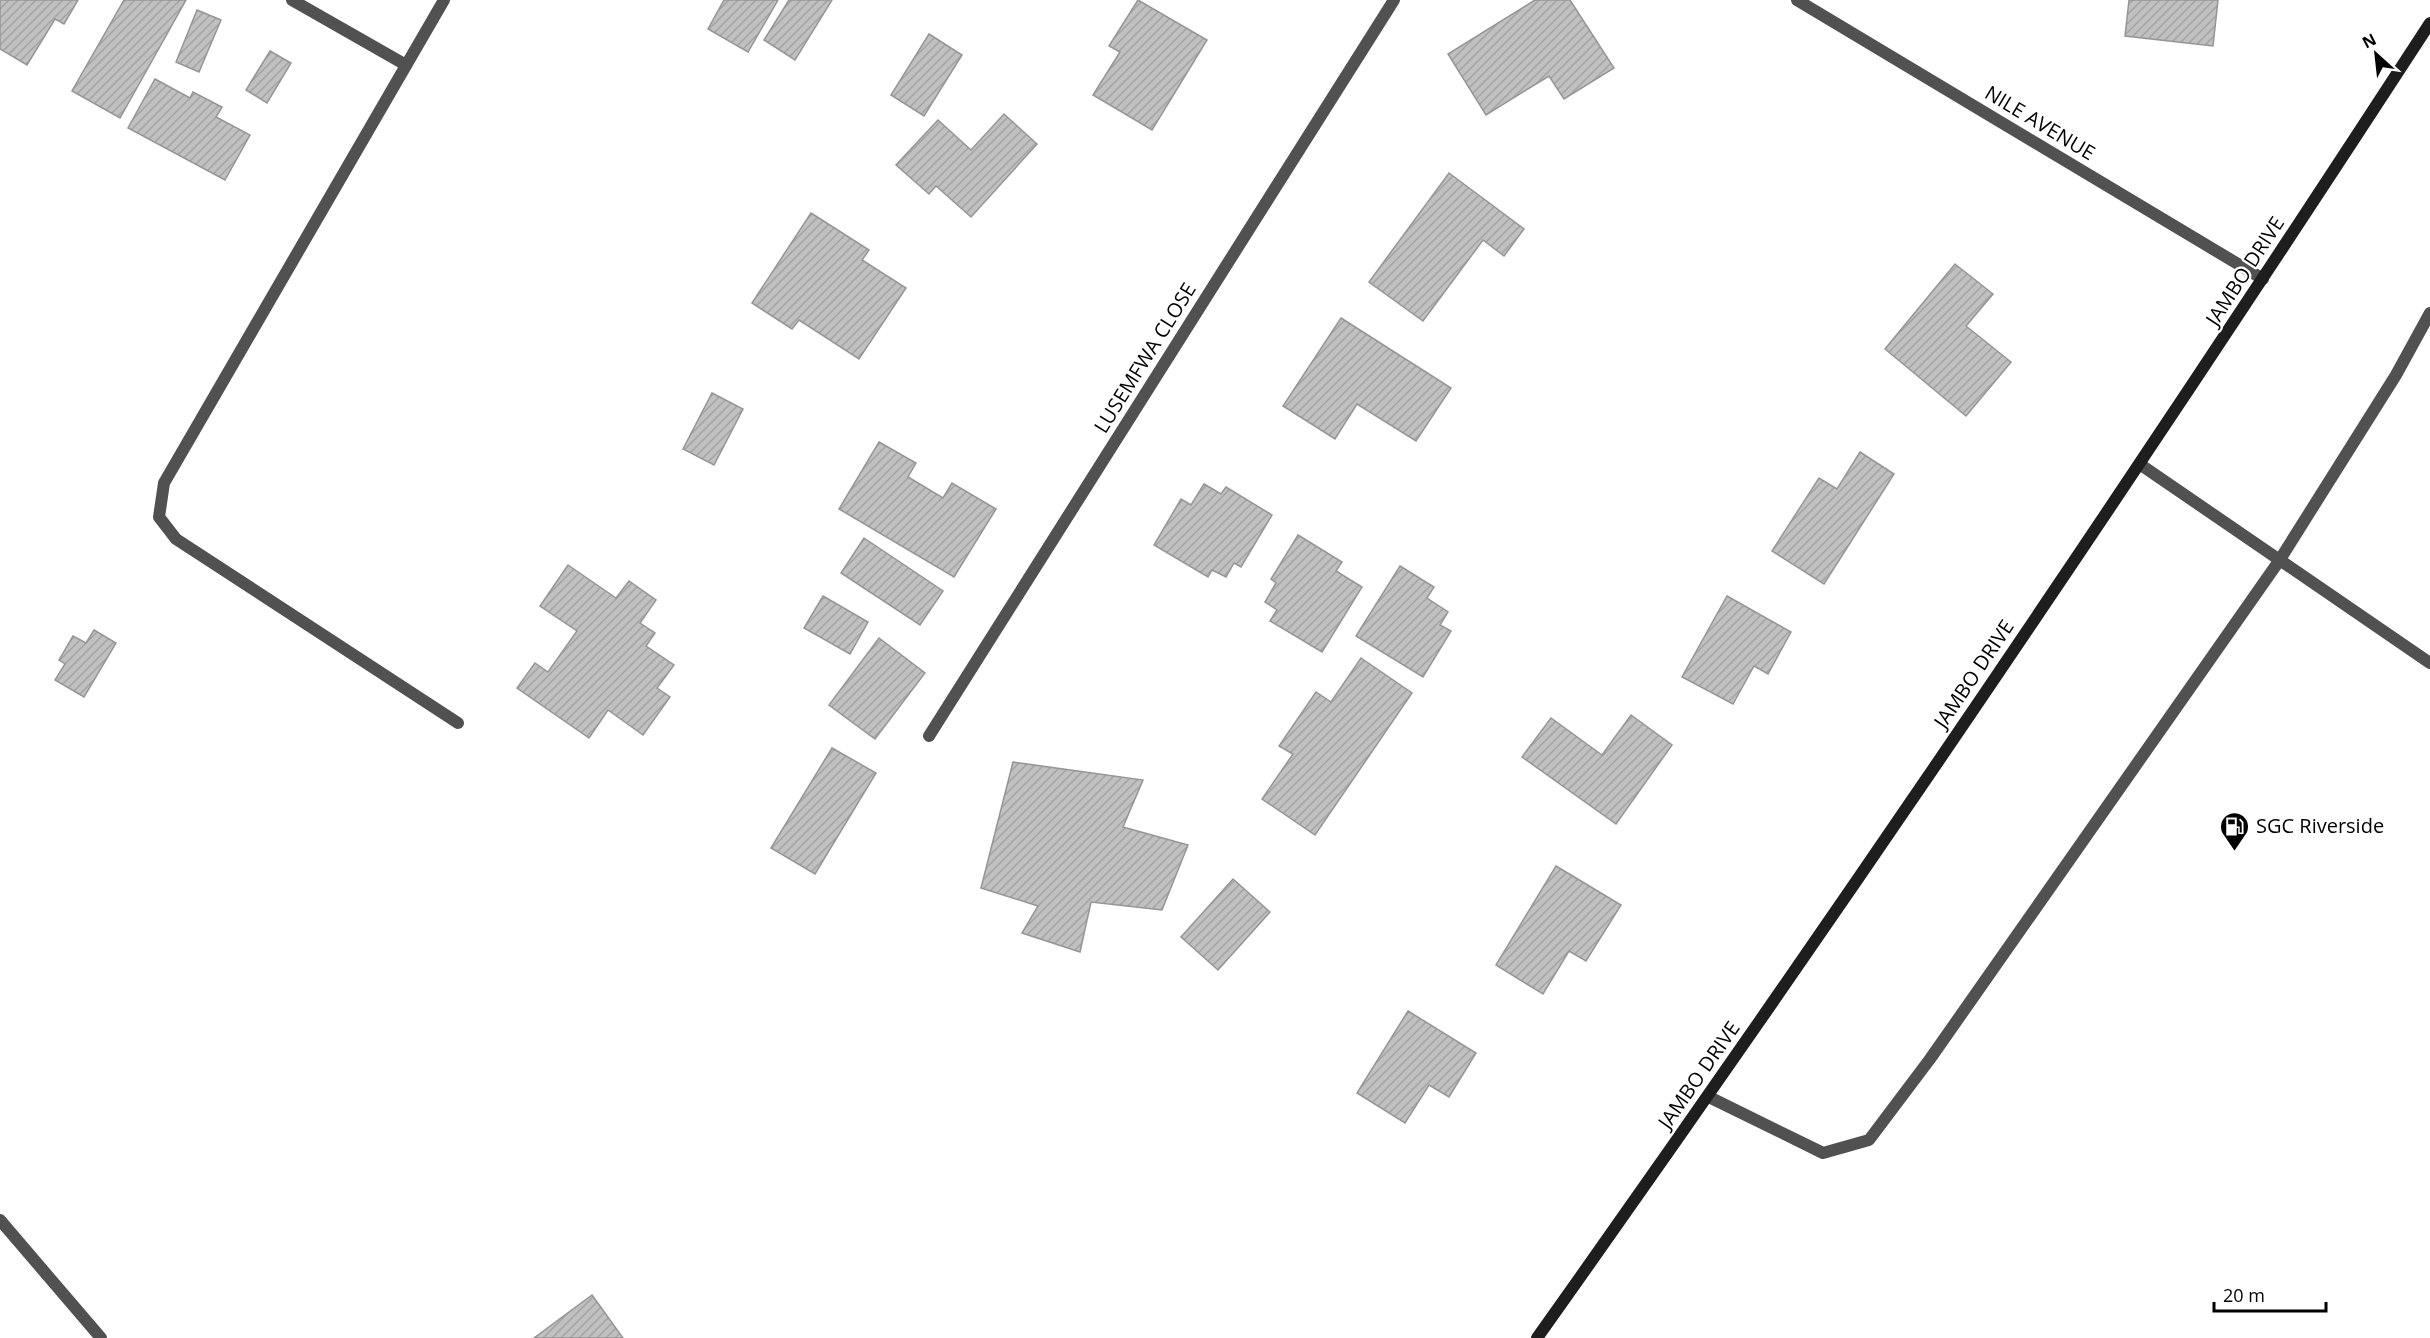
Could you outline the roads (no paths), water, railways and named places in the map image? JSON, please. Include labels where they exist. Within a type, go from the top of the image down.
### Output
[{"type":"main road","name":"JAMBO DRIVE","points":[[1537,1338],[1708,1097],[2140,465],[2430,23]]},
{"type":"street","points":[[292,0],[406,65]]},
{"type":"street","points":[[444,0],[164,483],[159,517],[176,540],[458,723]]},
{"type":"street","name":"LUSEMFWA CLOSE","points":[[929,736],[1394,0]]},
{"type":"street","name":"NILE AVENUE","points":[[1797,0],[2263,279]]},
{"type":"street","points":[[1708,1097],[1822,1153],[1869,1140],[1930,1059],[2279,561],[2396,375],[2430,313]]},
{"type":"street","points":[[2140,465],[2430,663]]},
{"type":"street","points":[[0,1220],[101,1338]]},
{"type":"place","name":"SGC Riverside","points":[[2235,852]]}]
